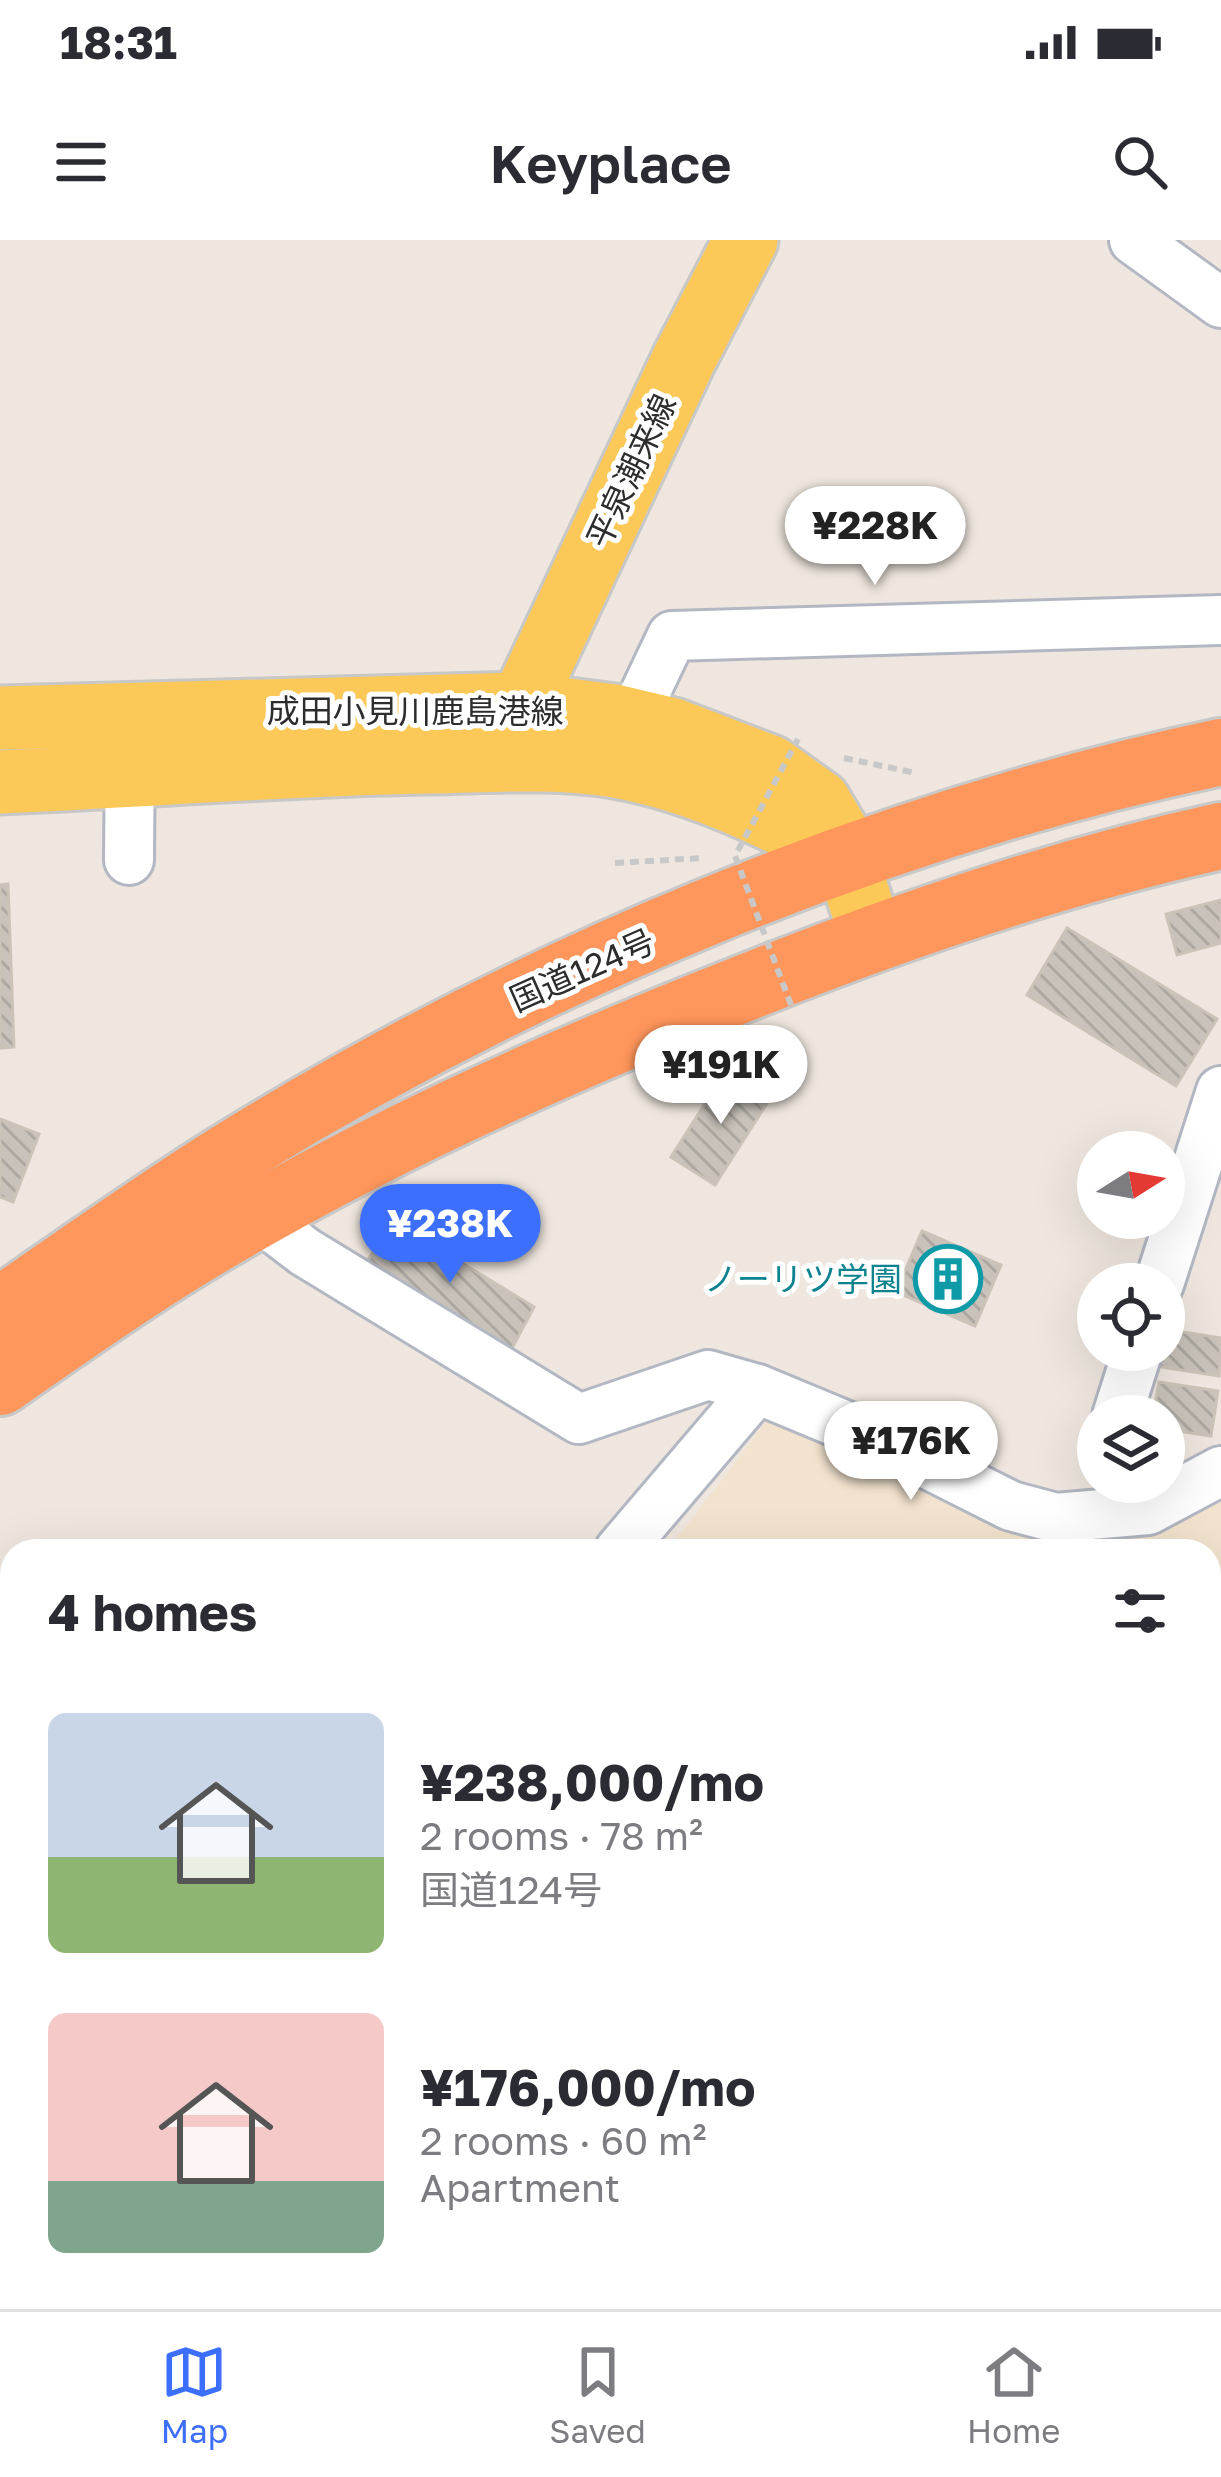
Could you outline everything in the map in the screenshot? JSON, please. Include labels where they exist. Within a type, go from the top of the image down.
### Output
[{"type":"highway","name":"国道124号","points":[[0,1311],[219,1162],[480,1016],[604,958],[846,858],[1024,801],[1221,752]]},
{"type":"highway","points":[[0,1382],[176,1264],[517,1083],[872,937],[1084,871],[1221,836]]},
{"type":"main road","name":"平泉潮来線","points":[[522,704],[684,359],[746,240]]},
{"type":"main road","name":"成田小見川鹿島港線","points":[[0,718],[522,704],[632,720],[737,753],[800,786],[829,816],[872,937]]},
{"type":"main road","name":"成田小見川鹿島港線","points":[[0,782],[395,763],[614,766],[702,791],[790,827],[846,858]]},
{"type":"street","points":[[1134,240],[1221,303]]},
{"type":"street","points":[[632,720],[672,636],[1221,620]]},
{"type":"street","points":[[129,860],[130,715]]},
{"type":"street","points":[[1166,1263],[1221,1091]]},
{"type":"street","points":[[259,1216],[305,1252],[579,1419],[708,1376],[758,1389],[880,1440],[1011,1506],[1056,1518],[1078,1503]]},
{"type":"street","points":[[629,1539],[758,1389]]},
{"type":"street","points":[[1185,1492],[1218,1475]]},
{"type":"street","points":[[1121,1503],[1148,1510],[1162,1503]]},
{"type":"path","points":[[791,1005],[735,856],[798,739]]},
{"type":"path","points":[[839,755],[859,764],[916,773]]},
{"type":"path","points":[[615,863],[735,856]]},
{"type":"shaded area","points":[[777,1408],[1013,1516],[1077,1539],[676,1539]]},
{"type":"shaded area","points":[[1221,1488],[1221,1539],[1111,1539]]},
{"type":"building","points":[[8,884],[14,1047],[0,1048],[0,885]]},
{"type":"building","points":[[1221,900],[1221,943],[1177,955],[1166,914]]},
{"type":"building","points":[[1067,928],[1217,1019],[1176,1086],[1027,995]]},
{"type":"building","points":[[727,1069],[771,1097],[715,1185],[671,1157]]},
{"type":"building","points":[[0,1119],[39,1134],[13,1202],[0,1197]]},
{"type":"building","points":[[395,1222],[534,1307],[510,1352],[364,1265]]},
{"type":"building","name":"ノーリツ学園","points":[[922,1231],[1001,1265],[975,1326],[896,1292]]},
{"type":"building","points":[[1185,1332],[1221,1338],[1219,1376],[1185,1371]]},
{"type":"building","points":[[1159,1382],[1218,1391],[1211,1436],[1185,1432],[1185,1395],[1157,1395]]},
{"type":"place","name":"ノーリツ学園","points":[[948,1279]]}]
